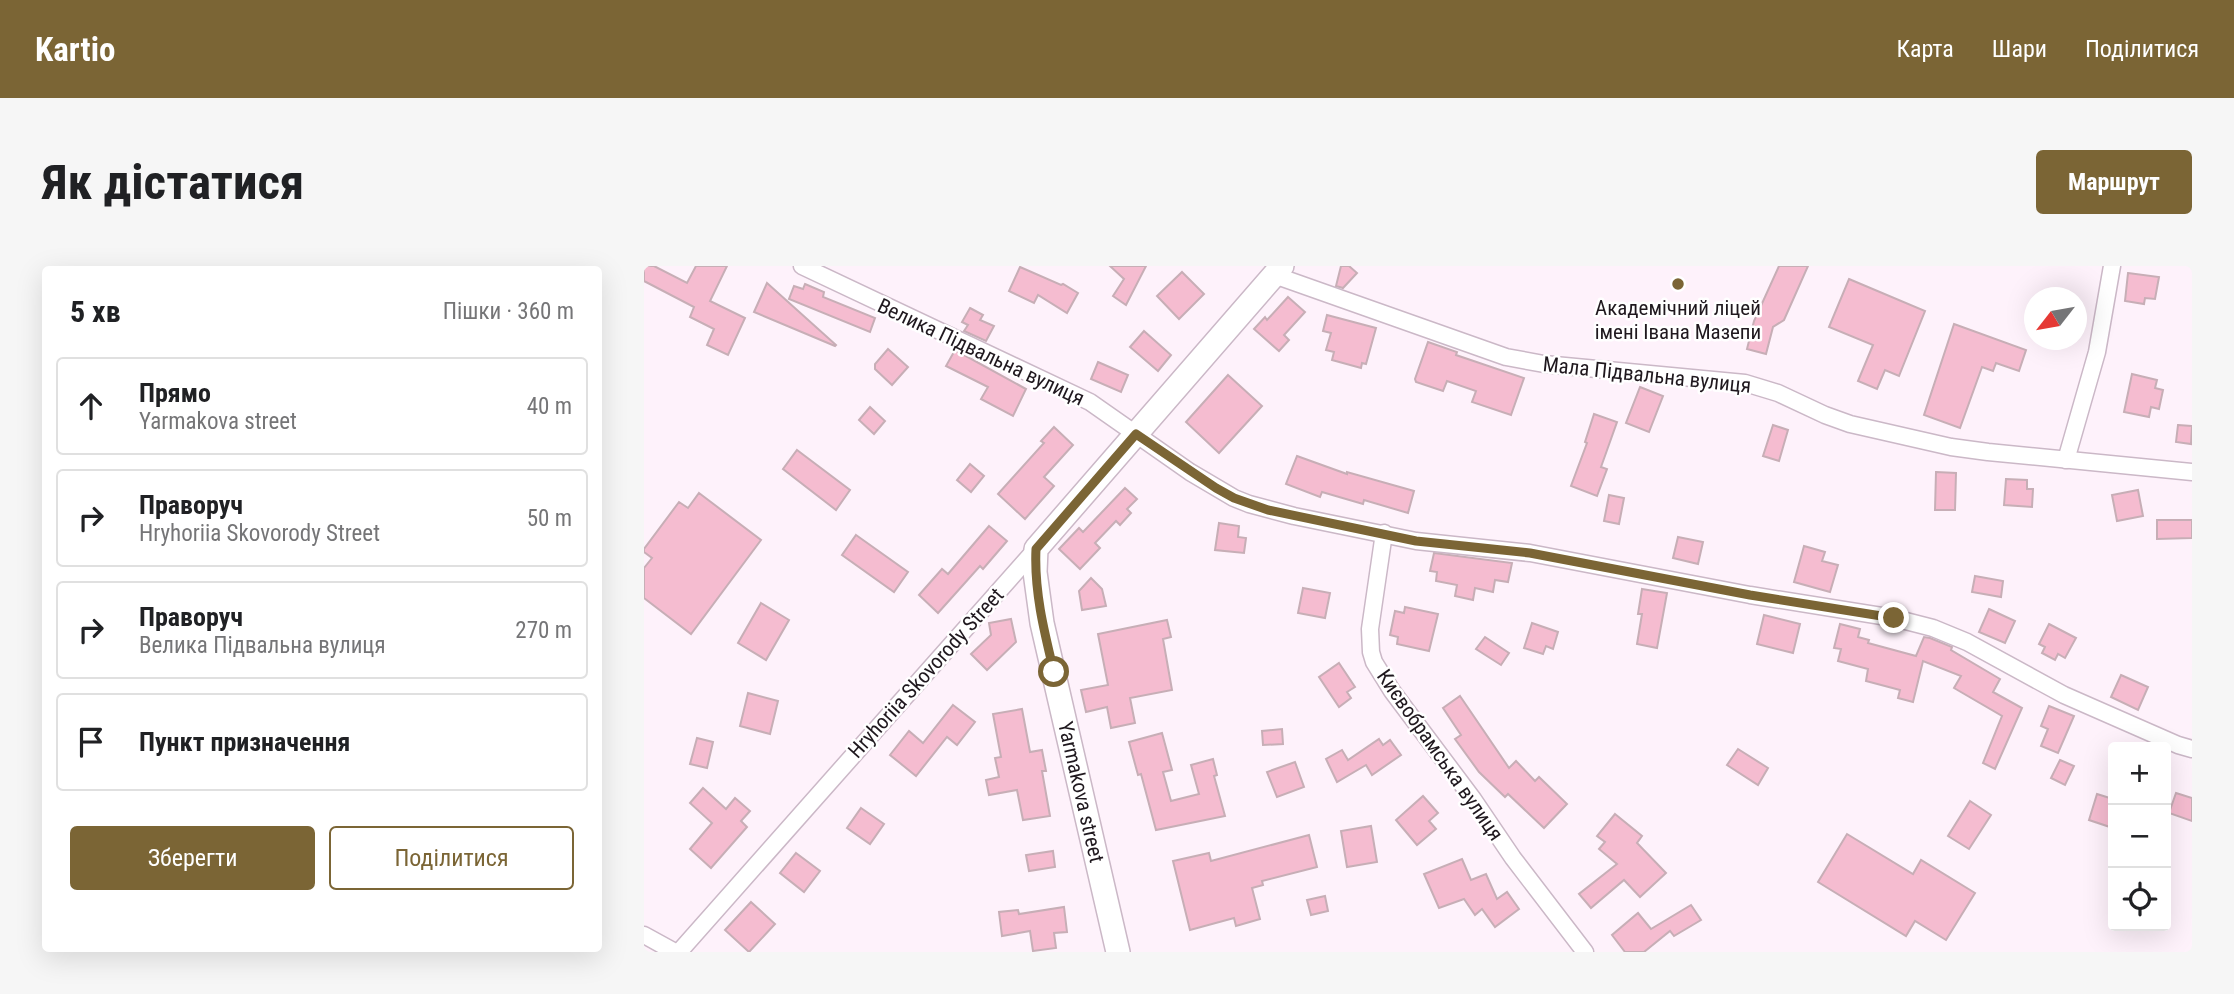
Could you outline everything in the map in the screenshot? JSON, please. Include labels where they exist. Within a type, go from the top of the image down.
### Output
[{"type":"street","name":"Велика Підвальна вулиця","points":[[802,266],[1090,402],[1190,472],[1234,498],[1250,504],[1294,516],[1416,541],[1530,553],[1750,595],[1894,618],[1933,628],[1976,646],[2064,695],[2192,749]]},
{"type":"street","points":[[2066,460],[2097,352],[2112,266]]},
{"type":"street","name":"Hryhoriia Skovorody Street","points":[[677,952],[1036,549],[1278,270]]},
{"type":"street","name":"Мала Підвальна вулиця","points":[[1278,270],[1506,356],[1544,364],[1745,383],[1778,393],[1825,415],[1951,447],[2192,472]]},
{"type":"street","name":"Києвобрамська вулиця","points":[[1384,533],[1370,629],[1374,662],[1513,858],[1585,952]]},
{"type":"street","name":"Yarmakova street","points":[[1036,549],[1035,572],[1042,623],[1118,952]]},
{"type":"street","points":[[644,935],[677,952]]},
{"type":"building","points":[[644,266],[654,266],[687,283],[696,266],[727,266],[710,301],[745,318],[728,355],[707,345],[714,329],[690,317],[694,307],[644,281]]},
{"type":"building","points":[[1110,266],[1146,266],[1126,305],[1113,296],[1124,279]]},
{"type":"building","points":[[1341,266],[1349,266],[1357,273],[1343,288],[1336,286]]},
{"type":"building","points":[[1779,266],[1808,266],[1784,320],[1773,327],[1766,354],[1747,349],[1754,321]]},
{"type":"building","points":[[1020,267],[1078,293],[1067,313],[1038,295],[1034,303],[1009,291]]},
{"type":"building","points":[[1182,272],[1204,294],[1179,319],[1157,296]]},
{"type":"building","points":[[2128,273],[2159,277],[2155,299],[2145,298],[2144,304],[2125,301]]},
{"type":"building","points":[[1849,279],[1925,311],[1899,376],[1885,370],[1877,389],[1858,381],[1873,345],[1829,327]]},
{"type":"building","points":[[767,283],[836,345],[754,312]]},
{"type":"building","points":[[805,284],[824,292],[823,297],[875,318],[870,332],[789,299],[794,286],[803,289]]},
{"type":"building","points":[[1288,297],[1305,312],[1284,335],[1289,340],[1279,351],[1254,329],[1265,317],[1267,320]]},
{"type":"building","points":[[970,308],[983,315],[980,320],[994,326],[986,341],[964,331],[968,325],[962,322]]},
{"type":"building","points":[[1327,315],[1376,328],[1366,364],[1362,363],[1361,368],[1332,360],[1334,352],[1326,350],[1331,333],[1323,331]]},
{"type":"building","points":[[1954,324],[2026,350],[2019,371],[1996,363],[1993,371],[1982,367],[1960,428],[1924,415]]},
{"type":"building","points":[[1144,331],[1171,355],[1158,371],[1130,347]]},
{"type":"building","points":[[1428,342],[1457,352],[1456,355],[1524,378],[1511,415],[1472,402],[1476,391],[1447,381],[1443,391],[1416,382]]},
{"type":"building","points":[[888,349],[908,367],[892,385],[875,369],[875,364]]},
{"type":"building","points":[[955,350],[1026,389],[1013,416],[981,399],[988,387],[946,366]]},
{"type":"building","points":[[1098,362],[1128,375],[1121,392],[1091,379]]},
{"type":"building","points":[[2132,374],[2157,380],[2155,388],[2163,390],[2159,409],[2151,407],[2149,417],[2124,412]]},
{"type":"building","points":[[1228,375],[1262,406],[1219,453],[1186,422]]},
{"type":"building","points":[[1640,387],[1663,396],[1649,432],[1626,423]]},
{"type":"building","points":[[870,407],[885,421],[874,434],[859,420]]},
{"type":"building","points":[[1594,414],[1617,422],[1601,467],[1607,469],[1597,496],[1571,486],[1587,443],[1585,442]]},
{"type":"building","points":[[1773,425],[1788,430],[1779,461],[1763,456]]},
{"type":"building","points":[[2178,425],[2192,426],[2191,444],[2176,442]]},
{"type":"building","points":[[1054,427],[1073,445],[1044,477],[1054,486],[1025,519],[998,494],[1044,443],[1041,441]]},
{"type":"building","points":[[797,450],[850,490],[836,510],[783,469]]},
{"type":"building","points":[[1297,456],[1347,474],[1414,491],[1408,513],[1364,500],[1363,504],[1322,492],[1320,497],[1286,484]]},
{"type":"building","points":[[970,464],[984,476],[971,492],[957,480]]},
{"type":"building","points":[[1936,472],[1956,473],[1955,510],[1935,510]]},
{"type":"building","points":[[2006,479],[2027,480],[2027,489],[2033,489],[2032,507],[2004,505]]},
{"type":"building","points":[[1125,488],[1137,499],[1127,509],[1131,513],[1120,525],[1116,521],[1095,543],[1100,548],[1080,569],[1059,549],[1079,528],[1083,532]]},
{"type":"building","points":[[2138,490],[2143,516],[2117,521],[2112,495]]},
{"type":"building","points":[[699,493],[761,540],[691,634],[644,598],[644,568],[652,558],[644,549],[679,502],[688,508]]},
{"type":"building","points":[[1609,495],[1624,498],[1619,524],[1604,521]]},
{"type":"building","points":[[2157,520],[2192,520],[2192,538],[2157,539]]},
{"type":"building","points":[[1219,523],[1239,526],[1238,537],[1246,538],[1244,553],[1215,550]]},
{"type":"building","points":[[989,526],[1007,541],[983,569],[980,566],[938,613],[919,595],[942,569],[948,574]]},
{"type":"building","points":[[856,535],[908,572],[894,592],[842,555]]},
{"type":"building","points":[[1678,537],[1703,542],[1698,564],[1673,558]]},
{"type":"building","points":[[1804,546],[1825,552],[1822,561],[1838,565],[1830,592],[1794,582]]},
{"type":"building","points":[[1434,553],[1512,563],[1508,582],[1495,580],[1493,592],[1475,588],[1473,600],[1455,596],[1457,585],[1436,581],[1437,572],[1430,571]]},
{"type":"building","points":[[1975,576],[2003,581],[2001,597],[1972,592]]},
{"type":"building","points":[[1091,578],[1102,589],[1106,606],[1082,610],[1079,591]]},
{"type":"building","points":[[1303,588],[1330,593],[1325,618],[1298,613]]},
{"type":"building","points":[[1642,589],[1667,593],[1657,648],[1637,644],[1642,614],[1638,614]]},
{"type":"building","points":[[761,603],[789,620],[766,660],[738,643]]},
{"type":"building","points":[[1405,607],[1438,614],[1429,651],[1397,644],[1398,637],[1390,635],[1395,611],[1404,613]]},
{"type":"building","points":[[1989,609],[2015,621],[2005,643],[1979,632]]},
{"type":"building","points":[[1764,615],[1800,624],[1793,653],[1757,644]]},
{"type":"building","points":[[1011,619],[1016,642],[987,670],[971,654],[991,635],[989,623]]},
{"type":"building","points":[[1167,620],[1171,637],[1163,639],[1172,690],[1130,698],[1135,723],[1111,728],[1107,707],[1086,712],[1081,690],[1108,685],[1098,634]]},
{"type":"building","points":[[1532,623],[1558,632],[1553,649],[1546,646],[1543,654],[1524,648]]},
{"type":"building","points":[[1840,624],[1860,629],[1858,637],[1869,640],[1868,643],[1916,656],[1924,637],[1930,638],[1952,647],[1951,650],[2000,679],[1993,692],[2022,708],[1995,769],[1983,763],[2002,716],[1954,688],[1961,676],[1923,661],[1913,702],[1898,698],[1900,690],[1866,681],[1868,669],[1838,661],[1841,649],[1834,648]]},
{"type":"building","points":[[2049,624],[2076,638],[2065,658],[2058,654],[2055,660],[2042,653],[2045,647],[2039,644]]},
{"type":"building","points":[[1485,637],[1509,653],[1501,665],[1476,649]]},
{"type":"building","points":[[1339,663],[1355,687],[1347,692],[1351,698],[1339,707],[1319,677]]},
{"type":"building","points":[[2121,675],[2148,687],[2138,710],[2111,697]]},
{"type":"building","points":[[748,693],[778,701],[770,734],[740,726]]},
{"type":"building","points":[[1460,696],[1509,768],[1516,761],[1535,781],[1539,777],[1567,804],[1544,828],[1508,794],[1505,797],[1479,772],[1455,739],[1461,735],[1443,708]]},
{"type":"building","points":[[953,705],[975,722],[957,745],[947,737],[916,776],[890,755],[909,731],[923,743]]},
{"type":"building","points":[[2049,706],[2074,716],[2058,753],[2041,746],[2048,729],[2041,726]]},
{"type":"building","points":[[1022,709],[1030,752],[1042,750],[1046,771],[1042,771],[1050,816],[1023,820],[1017,790],[989,795],[986,780],[999,777],[995,758],[1001,757],[993,714]]},
{"type":"building","points":[[1282,729],[1283,744],[1263,745],[1262,731]]},
{"type":"building","points":[[1162,733],[1172,770],[1163,772],[1171,801],[1199,794],[1191,765],[1213,759],[1217,775],[1214,776],[1225,816],[1156,830],[1129,742]]},
{"type":"building","points":[[697,738],[713,742],[707,768],[690,764]]},
{"type":"building","points":[[1379,739],[1383,745],[1390,740],[1401,755],[1372,775],[1366,765],[1337,782],[1326,759],[1342,750],[1348,760]]},
{"type":"building","points":[[1738,749],[1768,768],[1758,785],[1727,765]]},
{"type":"building","points":[[2060,760],[2074,766],[2065,785],[2051,778]]},
{"type":"building","points":[[1295,762],[1304,787],[1277,797],[1267,772]]},
{"type":"building","points":[[703,788],[726,809],[735,798],[750,811],[741,821],[747,827],[711,868],[690,849],[712,823],[690,803]]},
{"type":"building","points":[[2176,793],[2192,798],[2192,821],[2171,814]]},
{"type":"building","points":[[2097,794],[2108,797],[2108,826],[2089,820]]},
{"type":"building","points":[[1423,796],[1438,813],[1429,821],[1436,829],[1417,845],[1396,820]]},
{"type":"building","points":[[1970,801],[1991,815],[1969,849],[1948,836]]},
{"type":"building","points":[[861,808],[884,824],[870,844],[847,828]]},
{"type":"building","points":[[1615,814],[1642,836],[1637,843],[1666,873],[1640,897],[1624,880],[1591,908],[1579,894],[1617,864],[1599,849],[1605,842],[1597,836]]},
{"type":"building","points":[[1371,826],[1377,862],[1347,867],[1341,831]]},
{"type":"building","points":[[1847,834],[1913,874],[1921,860],[1975,893],[1946,940],[1915,921],[1906,936],[1818,882]]},
{"type":"building","points":[[1309,835],[1317,867],[1262,881],[1263,885],[1252,888],[1260,919],[1236,926],[1234,918],[1190,930],[1173,861],[1209,853],[1211,861]]},
{"type":"building","points":[[1053,851],[1055,867],[1029,871],[1026,855]]},
{"type":"building","points":[[796,853],[820,871],[804,892],[780,873]]},
{"type":"building","points":[[1462,859],[1471,880],[1486,874],[1497,899],[1507,892],[1519,909],[1495,927],[1482,909],[1475,915],[1464,899],[1439,908],[1424,874]]},
{"type":"building","points":[[1325,896],[1328,911],[1311,915],[1307,900]]},
{"type":"building","points":[[751,902],[775,924],[749,952],[725,930]]},
{"type":"building","points":[[1691,905],[1701,920],[1674,936],[1670,931],[1644,952],[1625,952],[1612,935],[1638,913],[1651,929]]},
{"type":"building","points":[[1064,907],[1067,932],[1054,933],[1056,948],[1033,951],[1030,931],[1002,936],[999,912],[1018,910],[1019,914]]},
{"type":"place","name":"Академічний ліцей імені Івана Мазепи","points":[[1678,284]]},
{"type":"route","points":[[1054,672],[1037,594],[1036,549],[1136,434],[1216,488],[1234,498],[1268,510],[1416,541],[1530,553],[1750,595],[1894,618]]}]
